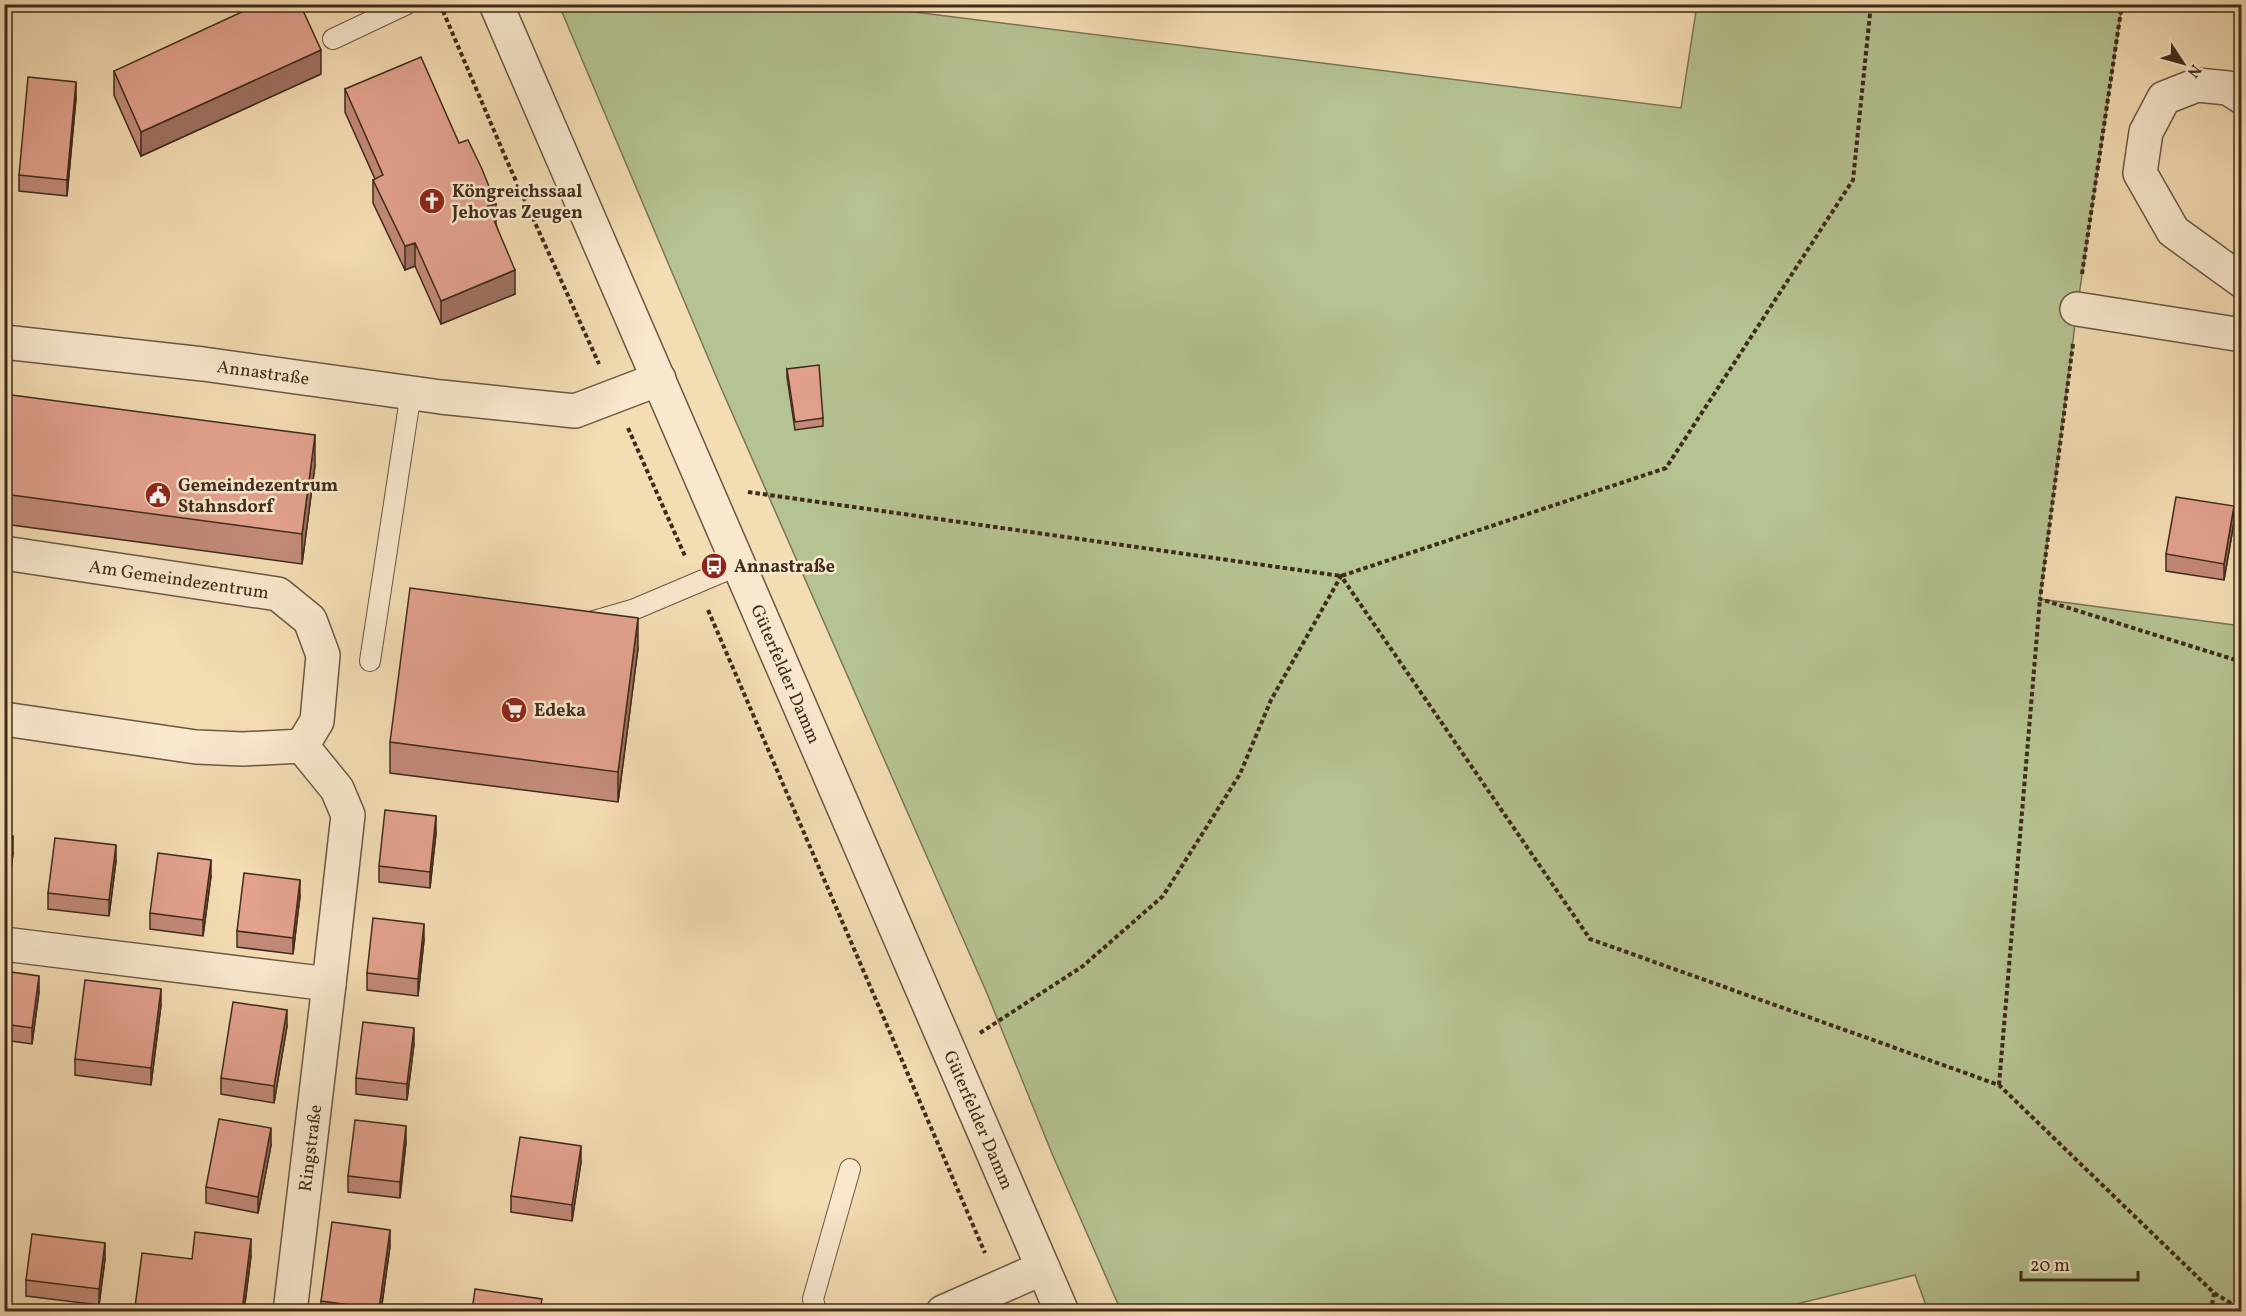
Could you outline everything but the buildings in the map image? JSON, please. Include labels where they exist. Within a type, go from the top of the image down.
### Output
[{"type":"street","name":"Güterfelder Damm","points":[[496,4],[1062,1311]]},
{"type":"street","points":[[2241,97],[2228,88],[2196,85],[2164,98],[2146,132],[2140,173],[2174,231],[2241,281]]},
{"type":"street","points":[[2077,309],[2241,335]]},
{"type":"street","name":"Annastraße","points":[[4,342],[203,364],[575,411],[658,379]]},
{"type":"street","name":"Am Gemeindezentrum","points":[[4,553],[278,594],[310,620],[323,655],[317,721],[302,746]]},
{"type":"street","points":[[4,719],[196,747],[243,749],[302,746]]},
{"type":"street","name":"Ringstraße","points":[[290,1311],[348,815],[337,789],[302,746]]},
{"type":"street","points":[[4,944],[329,984]]},
{"type":"street","points":[[943,1311],[1043,1268]]},
{"type":"lane","points":[[333,39],[406,4]]},
{"type":"lane","points":[[370,661],[411,392]]},
{"type":"lane","points":[[587,623],[635,609],[739,565]]},
{"type":"lane","points":[[816,1311],[813,1299],[850,1170]]},
{"type":"path","points":[[440,4],[507,161],[697,583],[999,1287]]},
{"type":"path","points":[[705,486],[1341,576],[1666,468],[1853,180],[1871,4]]},
{"type":"path","points":[[1999,1085],[2040,599],[2077,309],[2122,4]]},
{"type":"path","points":[[950,1052],[1083,966],[1163,896],[1240,774],[1271,700],[1341,576]]},
{"type":"path","points":[[1341,576],[1590,939],[1999,1085],[2214,1293],[2241,1310]]},
{"type":"path","points":[[2040,599],[2241,662]]},
{"type":"path","points":[[2211,1311],[2214,1293]]},
{"type":"green space","points":[[559,5],[858,5],[1681,108],[1697,5],[2122,5],[2077,309],[2040,599],[2241,626],[2241,1311],[1928,1311],[1915,1275],[1764,1312],[1121,1311],[1053,1156],[986,991],[718,381]]},
{"type":"place","name":"Köngreichssaal Jehovas Zeugen","points":[[432,201]]},
{"type":"place","name":"Gemeindezentrum Stahnsdorf","points":[[158,495]]},
{"type":"place","name":"Annastraße","points":[[714,566]]},
{"type":"place","name":"Edeka","points":[[514,710]]}]
